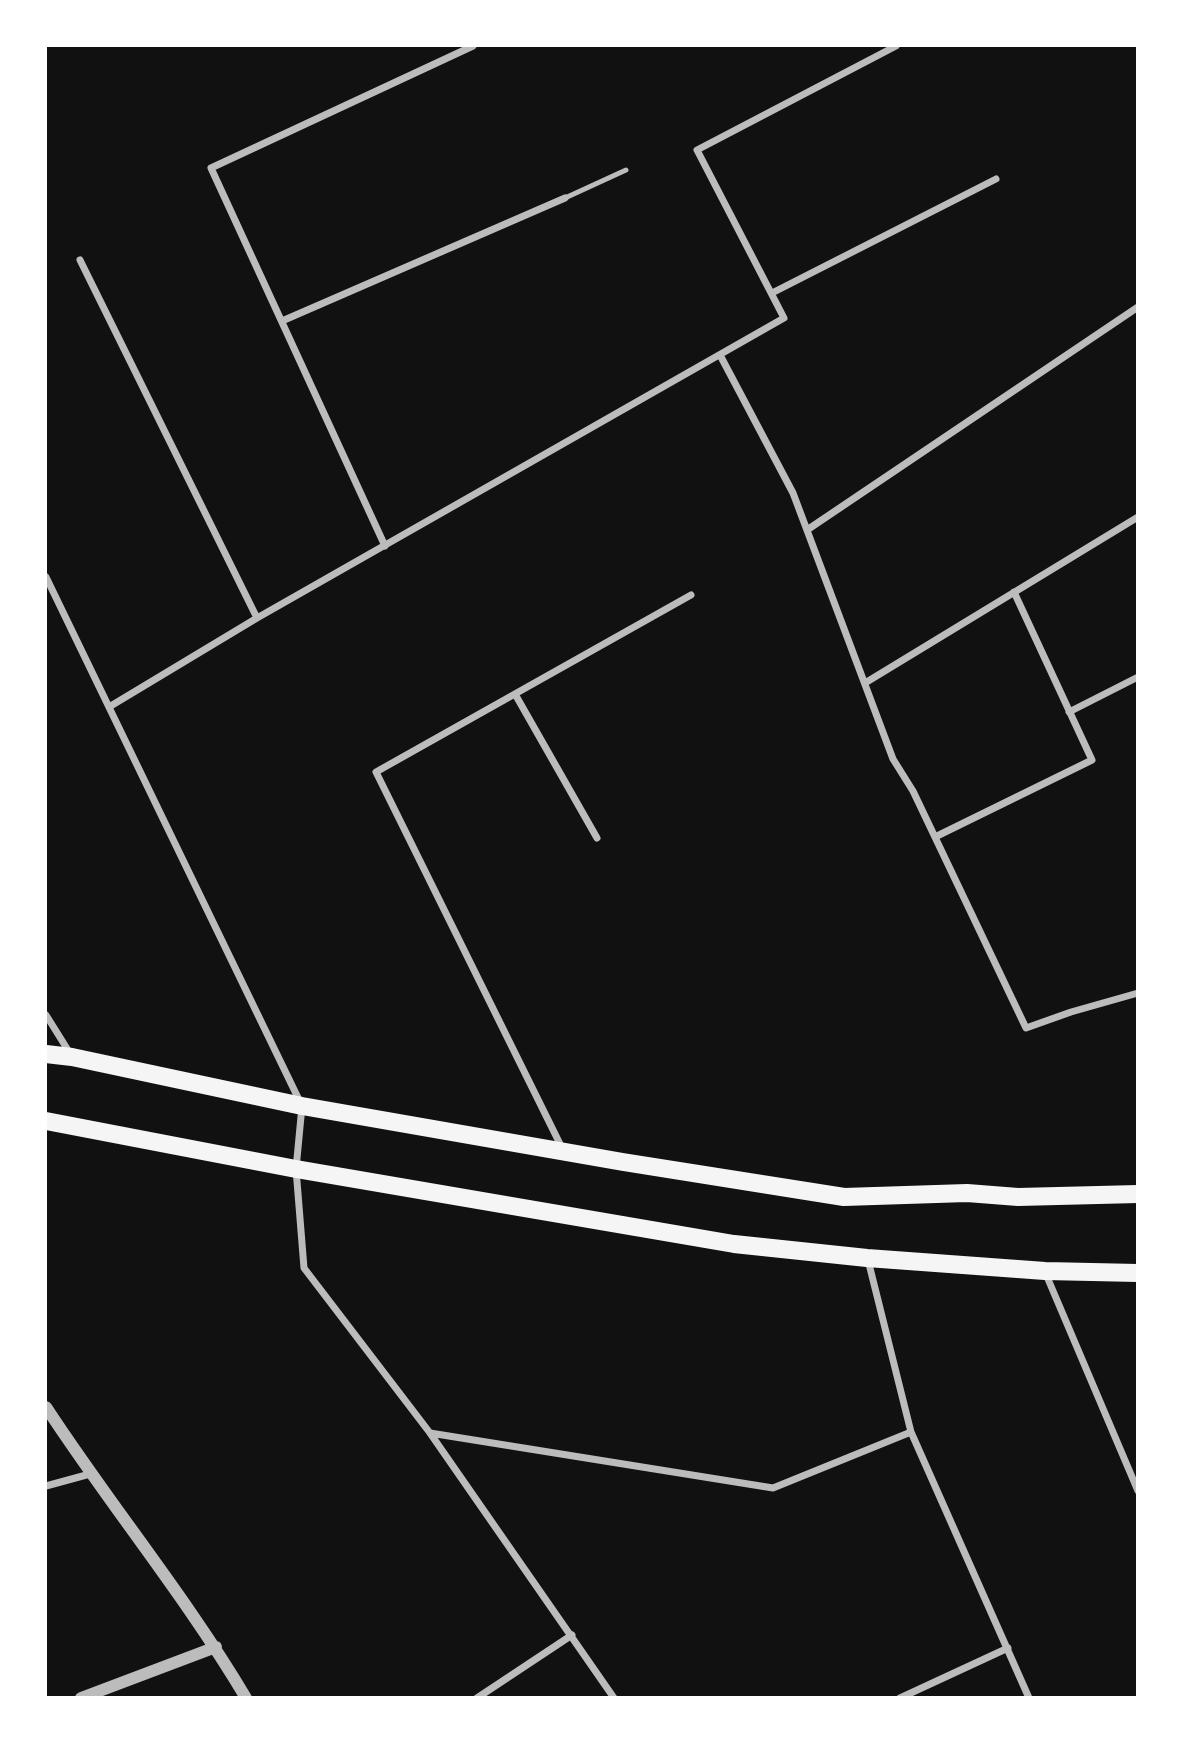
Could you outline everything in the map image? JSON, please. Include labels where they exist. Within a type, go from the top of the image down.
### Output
[{"type":"main road","points":[[46,1054],[72,1057],[302,1106],[844,1197],[967,1193],[1018,1197],[1138,1194]]},
{"type":"main road","points":[[46,1121],[296,1169],[734,1244],[867,1258],[1045,1271],[1138,1273]]},
{"type":"street","points":[[385,546],[211,168],[473,46]]},
{"type":"street","points":[[109,707],[257,618],[783,318],[696,150],[896,46]]},
{"type":"street","points":[[772,293],[996,179]]},
{"type":"street","points":[[282,321],[565,198]]},
{"type":"street","points":[[80,260],[257,618]]},
{"type":"street","points":[[807,530],[1138,307]]},
{"type":"street","points":[[720,355],[793,493],[893,760],[913,791],[1026,1028],[1138,993]]},
{"type":"street","points":[[864,683],[1138,517]]},
{"type":"street","points":[[46,577],[302,1106],[296,1169],[304,1268],[430,1433],[614,1698]]},
{"type":"street","points":[[935,837],[1092,760],[1014,592]]},
{"type":"street","points":[[564,1152],[376,772],[691,595]]},
{"type":"street","points":[[1069,712],[1138,677]]},
{"type":"street","points":[[515,694],[597,838]]},
{"type":"street","points":[[46,1015],[72,1057]]},
{"type":"street","points":[[867,1258],[911,1432],[1029,1698]]},
{"type":"street","points":[[1045,1271],[1138,1491]]},
{"type":"street","points":[[46,1407],[90,1474],[216,1647],[246,1698]]},
{"type":"street","points":[[430,1433],[773,1488],[911,1432]]},
{"type":"street","points":[[46,1486],[90,1474]]},
{"type":"street","points":[[477,1698],[572,1635]]},
{"type":"street","points":[[81,1698],[216,1647]]},
{"type":"street","points":[[900,1698],[1008,1648]]},
{"type":"lane","points":[[565,198],[626,170]]}]
